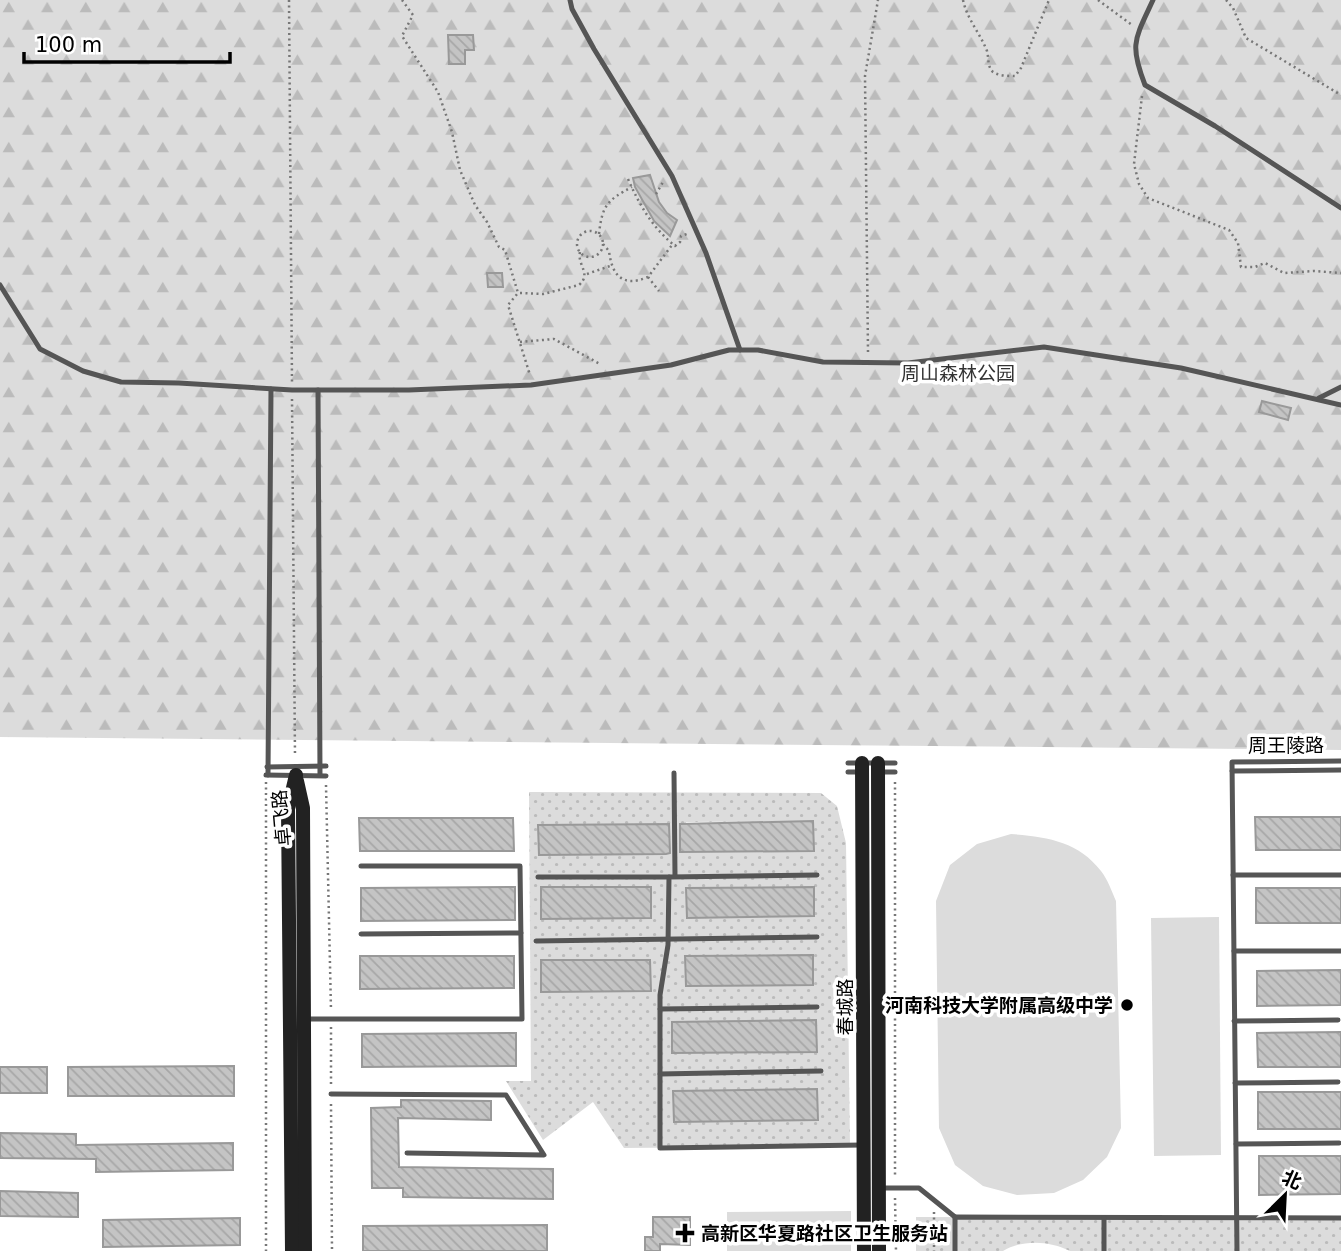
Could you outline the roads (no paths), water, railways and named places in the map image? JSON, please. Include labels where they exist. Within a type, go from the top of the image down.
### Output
[{"type":"street","name":"春城路","points":[[855,767],[865,1145],[879,1251]]},
{"type":"street","name":"春城路","points":[[864,1251],[872,1188],[878,768]]},
{"type":"street","name":"卓飞路","points":[[292,1251],[303,808],[296,771]]},
{"type":"street","name":"卓飞路","points":[[297,1019],[305,1251]]},
{"type":"lane","points":[[570,0],[594,50],[672,176],[696,230],[740,350]]},
{"type":"lane","points":[[1153,0],[1139,29],[1134,48],[1145,85],[1215,126],[1341,208]]},
{"type":"lane","points":[[0,285],[40,349],[83,371],[121,382],[292,390],[410,390],[533,384],[671,365],[729,350],[758,351],[823,362],[908,363],[1044,346],[1181,368],[1341,405]]},
{"type":"lane","points":[[1318,398],[1341,387]]},
{"type":"lane","points":[[271,389],[267,775],[323,766]]},
{"type":"lane","points":[[267,767],[323,775],[318,390]]},
{"type":"lane","name":"周王陵路","points":[[1341,761],[1232,761],[1232,771],[1341,770]]},
{"type":"lane","points":[[878,768],[895,763]]},
{"type":"lane","points":[[855,767],[895,772]]},
{"type":"lane","points":[[1232,771],[1237,1251]]},
{"type":"lane","points":[[674,773],[672,876],[660,1009],[660,1148],[865,1145]]},
{"type":"lane","points":[[297,1019],[522,1019],[520,866],[361,866]]},
{"type":"lane","points":[[538,877],[817,875]]},
{"type":"lane","points":[[1233,875],[1341,875]]},
{"type":"lane","points":[[361,934],[521,933]]},
{"type":"lane","points":[[536,941],[817,937]]},
{"type":"lane","points":[[1234,951],[1341,951]]},
{"type":"lane","points":[[660,1009],[817,1007]]},
{"type":"lane","points":[[1234,1021],[1338,1020]]},
{"type":"lane","points":[[660,1074],[821,1071]]},
{"type":"lane","points":[[1235,1083],[1338,1082]]},
{"type":"lane","points":[[331,1094],[506,1095],[544,1155],[407,1153]]},
{"type":"lane","points":[[1236,1144],[1339,1143]]},
{"type":"lane","points":[[872,1188],[919,1188],[955,1217],[1341,1218]]},
{"type":"lane","points":[[955,1217],[955,1251]]},
{"type":"lane","points":[[1104,1217],[1104,1251]]},
{"type":"place","name":"河南科技大学附属高级中学","points":[[1127,1005]]},
{"type":"place","name":"高新区华夏路社区卫生服务站","points":[[685,1233]]},
{"type":"park label","name":"周山森林公园","points":[[958,373]]}]
